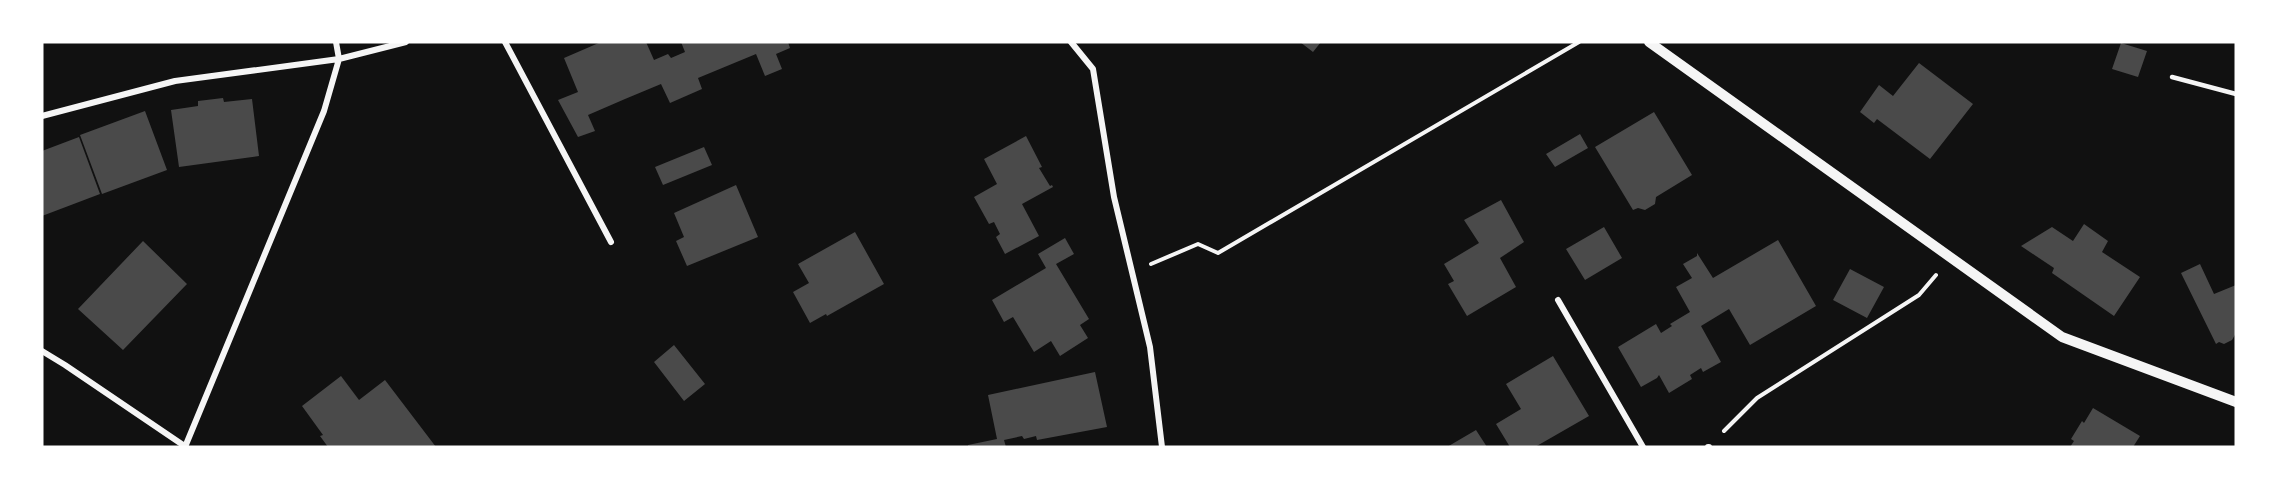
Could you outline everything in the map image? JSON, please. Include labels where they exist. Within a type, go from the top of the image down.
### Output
[{"type":"street","points":[[42,351],[186,447],[324,111],[339,59],[336,42]]},
{"type":"street","points":[[42,116],[175,81],[339,59],[406,42]]},
{"type":"street","points":[[505,42],[611,242]]},
{"type":"street","points":[[1071,42],[1093,69],[1114,197],[1150,347],[1162,447]]},
{"type":"street","points":[[1655,44],[2062,337],[2236,402]]},
{"type":"street","points":[[1558,300],[1643,447]]},
{"type":"lane","points":[[2172,77],[2236,94]]},
{"type":"path","points":[[1132,272],[1198,244],[1218,253],[1579,42]]},
{"type":"path","points":[[1708,447],[1757,398],[1919,295],[1951,258]]},
{"type":"building","points":[[601,42],[646,42],[654,60],[668,54],[671,58],[685,52],[681,42],[788,42],[790,48],[776,54],[782,69],[765,76],[756,54],[698,78],[702,89],[670,103],[661,84],[625,99],[588,115],[595,131],[578,137],[558,100],[578,92],[564,58]]},
{"type":"building","points":[[1300,42],[1321,42],[1313,52]]},
{"type":"building","points":[[2121,43],[2147,51],[2138,77],[2112,69]]},
{"type":"building","points":[[1919,63],[1973,104],[1930,159],[1877,119],[1874,123],[1860,112],[1879,85],[1893,96]]},
{"type":"building","points":[[223,98],[224,102],[252,99],[259,156],[179,167],[171,110],[198,106],[198,101]]},
{"type":"building","points":[[145,111],[167,170],[102,194],[80,135]]},
{"type":"building","points":[[1654,112],[1692,175],[1656,197],[1655,204],[1645,210],[1638,208],[1633,210],[1595,147]]},
{"type":"building","points":[[1580,134],[1588,148],[1555,167],[1546,154]]},
{"type":"building","points":[[1026,136],[1042,167],[1039,168],[1050,186],[1053,187],[1022,204],[1039,236],[1005,254],[996,237],[1000,234],[994,222],[989,224],[974,197],[997,184],[984,159]]},
{"type":"building","points":[[79,137],[100,194],[42,216],[42,151]]},
{"type":"building","points":[[704,147],[712,165],[663,185],[655,167]]},
{"type":"building","points":[[736,185],[758,237],[687,266],[676,241],[684,237],[674,213]]},
{"type":"building","points":[[1501,200],[1524,242],[1500,258],[1516,287],[1467,316],[1448,284],[1454,281],[1444,264],[1479,243],[1464,220]]},
{"type":"building","points":[[2084,224],[2108,241],[2102,252],[2140,277],[2114,316],[2052,273],[2054,268],[2021,246],[2052,227],[2073,241]]},
{"type":"building","points":[[1604,227],[1622,258],[1585,280],[1566,249]]},
{"type":"building","points":[[855,232],[884,284],[810,323],[793,292],[809,283],[798,264]]},
{"type":"building","points":[[1065,238],[1074,254],[1056,264],[1089,319],[1080,325],[1088,338],[1060,356],[1051,341],[1034,352],[1013,317],[1004,322],[992,300],[1046,268],[1038,254]]},
{"type":"building","points":[[1778,240],[1816,306],[1750,345],[1729,309],[1701,326],[1721,362],[1703,372],[1701,368],[1690,375],[1692,379],[1669,393],[1659,375],[1641,387],[1618,347],[1656,324],[1661,333],[1672,326],[1670,324],[1690,312],[1676,287],[1692,278],[1683,264],[1697,256],[1697,253],[1713,278]]},
{"type":"building","points":[[143,241],[187,284],[123,350],[78,309]]},
{"type":"building","points":[[2200,264],[2214,294],[2236,285],[2236,333],[2232,340],[2224,344],[2219,342],[2216,344],[2181,273]]},
{"type":"building","points":[[1850,269],[1884,287],[1867,318],[1833,300]]},
{"type":"building","points":[[674,345],[705,384],[684,401],[654,362]]},
{"type":"building","points":[[1553,356],[1589,416],[1535,447],[1510,447],[1496,424],[1521,409],[1506,384]]},
{"type":"building","points":[[1095,372],[1107,427],[1037,440],[1036,436],[1024,439],[1022,436],[1004,440],[1006,447],[968,447],[968,445],[997,439],[988,395]]},
{"type":"building","points":[[341,376],[359,400],[385,380],[436,447],[328,447],[320,436],[323,435],[302,406]]},
{"type":"building","points":[[2093,408],[2140,436],[2133,447],[2070,447],[2074,441],[2071,439]]},
{"type":"building","points":[[1476,430],[1487,447],[1447,447]]}]
